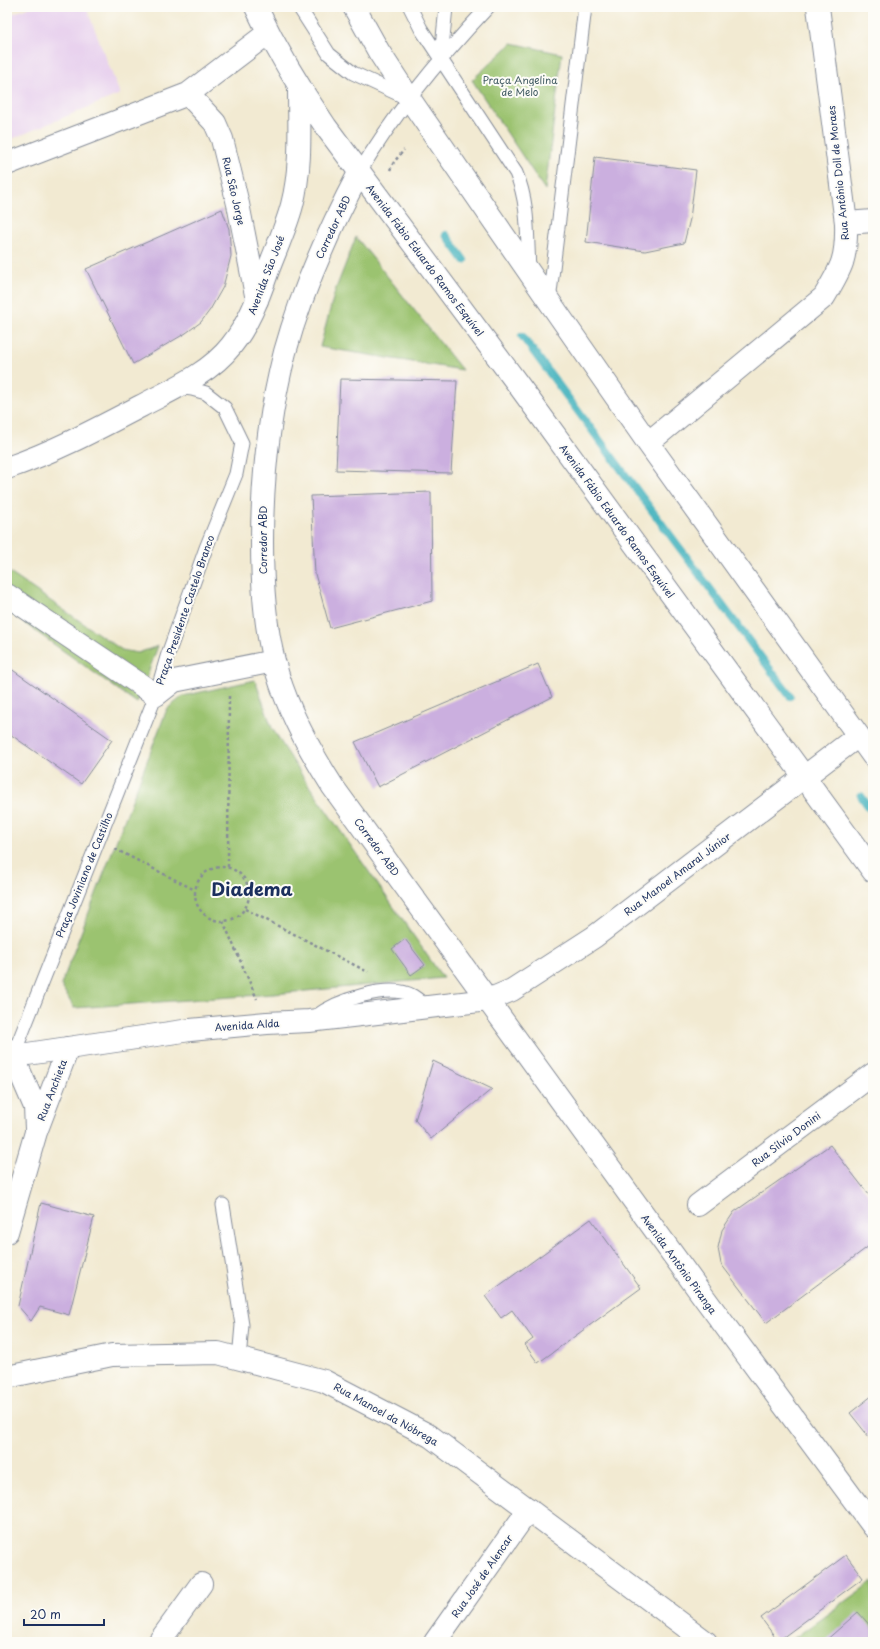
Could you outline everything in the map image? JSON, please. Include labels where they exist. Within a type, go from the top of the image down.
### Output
[{"type":"main road","name":"Avenida Fábio Eduardo Ramos Esquível","points":[[256,7],[268,33],[299,88],[359,173],[517,383],[873,870]]},
{"type":"main road","points":[[354,7],[379,52],[409,98],[529,273],[648,443],[873,756]]},
{"type":"main road","name":"Rua Antônio Doll de Moraes","points":[[648,443],[824,297],[842,267],[846,245],[846,223],[818,7]]},
{"type":"main road","points":[[7,164],[188,94],[268,33]]},
{"type":"main road","name":"Avenida São José","points":[[7,468],[68,444],[177,387],[210,366],[231,347],[246,323],[257,300],[292,206],[299,153],[299,88]]},
{"type":"main road","name":"Rua São Jorge","points":[[188,94],[215,123],[222,139],[238,204],[257,300]]},
{"type":"main road","name":"Corredor ABD","points":[[359,173],[334,221],[311,274],[285,352],[274,404],[267,453],[262,513],[263,587],[266,614],[274,661],[291,710],[312,754],[333,787],[488,1000]]},
{"type":"main road","points":[[846,223],[873,221]]},
{"type":"main road","name":"Praça Presidente Castelo Branco","points":[[7,595],[156,695]]},
{"type":"main road","points":[[156,695],[174,681],[274,661]]},
{"type":"main road","name":"Rua Manoel Amaral Júnior","points":[[488,1000],[512,990],[594,937],[858,736]]},
{"type":"main road","name":"Avenida Alda","points":[[9,1054],[68,1048],[190,1030],[309,1021],[488,1000]]},
{"type":"main road","name":"Avenida Antônio Piranga","points":[[488,1000],[703,1296],[873,1526]]},
{"type":"main road","name":"Rua Anchieta","points":[[7,1232],[36,1132],[68,1048]]},
{"type":"main road","name":"Rua Anchieta","points":[[9,1054],[35,1107],[36,1132]]},
{"type":"main road","name":"Rua Sílvio Donini","points":[[698,1204],[873,1074]]},
{"type":"main road","name":"Rua Manoel da Nóbrega","points":[[7,1377],[112,1355],[218,1353],[324,1381],[430,1436],[706,1642]]},
{"type":"main road","name":"Rua José de Alencar","points":[[435,1642],[529,1509]]},
{"type":"main road","points":[[159,1642],[201,1584]]},
{"type":"lane","points":[[299,7],[329,54],[353,73],[409,98]]},
{"type":"lane","points":[[410,7],[421,29],[516,172],[526,201],[529,273]]},
{"type":"lane","points":[[441,58],[446,7]]},
{"type":"lane","name":"Corredor ABD","points":[[359,173],[386,128],[409,98],[441,58],[488,7]]},
{"type":"lane","points":[[549,301],[585,7]]},
{"type":"lane","name":"Praça Presidente Castelo Branco","points":[[156,695],[167,657],[206,548],[236,474],[242,443],[225,408],[206,393],[177,387]]},
{"type":"lane","name":"Praça Joviniano de Castilho","points":[[9,1054],[98,840],[156,695]]},
{"type":"lane","points":[[223,1205],[242,1325],[239,1359]]},
{"type":"path","points":[[388,174],[394,162],[404,150]]},
{"type":"path","points":[[228,867],[229,670]]},
{"type":"path","points":[[98,840],[195,890]]},
{"type":"path","points":[[228,867],[237,871],[248,884],[249,897],[245,909],[232,920],[214,920],[205,915],[199,908],[195,890],[198,881],[204,873],[212,868],[228,867]]},
{"type":"path","points":[[245,909],[371,974]]},
{"type":"path","points":[[223,921],[267,1023]]},
{"type":"shaded area","points":[[30,7],[86,7],[120,94],[7,141],[7,16]]},
{"type":"green space","name":"Praça Angelina de Melo","points":[[512,43],[562,54],[545,190],[472,80]]},
{"type":"green space","points":[[356,237],[462,370],[320,347],[335,291]]},
{"type":"green space","points":[[7,571],[122,650],[138,653],[158,646],[137,703],[7,611]]},
{"type":"green space","points":[[255,680],[272,728],[305,780],[443,978],[274,994],[74,1008],[61,985],[167,709],[183,696]]},
{"type":"green space","points":[[873,1581],[873,1642],[792,1642],[793,1639]]},
{"type":"building","points":[[595,157],[696,170],[690,219],[684,243],[645,251],[586,242]]},
{"type":"building","points":[[222,209],[229,229],[231,256],[223,287],[210,310],[201,322],[186,333],[133,364],[86,269]]},
{"type":"building","points":[[340,379],[457,381],[451,473],[336,470]]},
{"type":"building","points":[[431,492],[432,601],[330,628],[315,574],[311,496]]},
{"type":"building","points":[[538,664],[552,697],[378,787],[355,742]]},
{"type":"building","points":[[7,666],[112,740],[81,784],[7,732]]},
{"type":"building","points":[[405,939],[425,965],[411,975],[392,949]]},
{"type":"building","points":[[433,1061],[492,1089],[431,1139],[415,1120]]},
{"type":"building","points":[[830,1145],[873,1200],[873,1243],[766,1323],[721,1264],[718,1248],[722,1230],[734,1212]]},
{"type":"building","points":[[41,1203],[94,1217],[69,1315],[40,1307],[31,1321],[18,1306]]},
{"type":"building","points":[[591,1219],[641,1288],[538,1363],[525,1345],[533,1339],[512,1310],[501,1318],[485,1296]]},
{"type":"building","points":[[873,1395],[873,1442],[850,1413]]},
{"type":"building","points":[[846,1555],[863,1578],[778,1641],[761,1618]]},
{"type":"building","points":[[858,1612],[873,1629],[873,1642],[824,1642]]},
{"type":"waterway","points":[[446,235],[464,260]]},
{"type":"waterway","points":[[522,336],[790,696]]},
{"type":"waterway","points":[[861,796],[873,813]]},
{"type":"district","name":"Diadema","points":[[252,890]]}]
